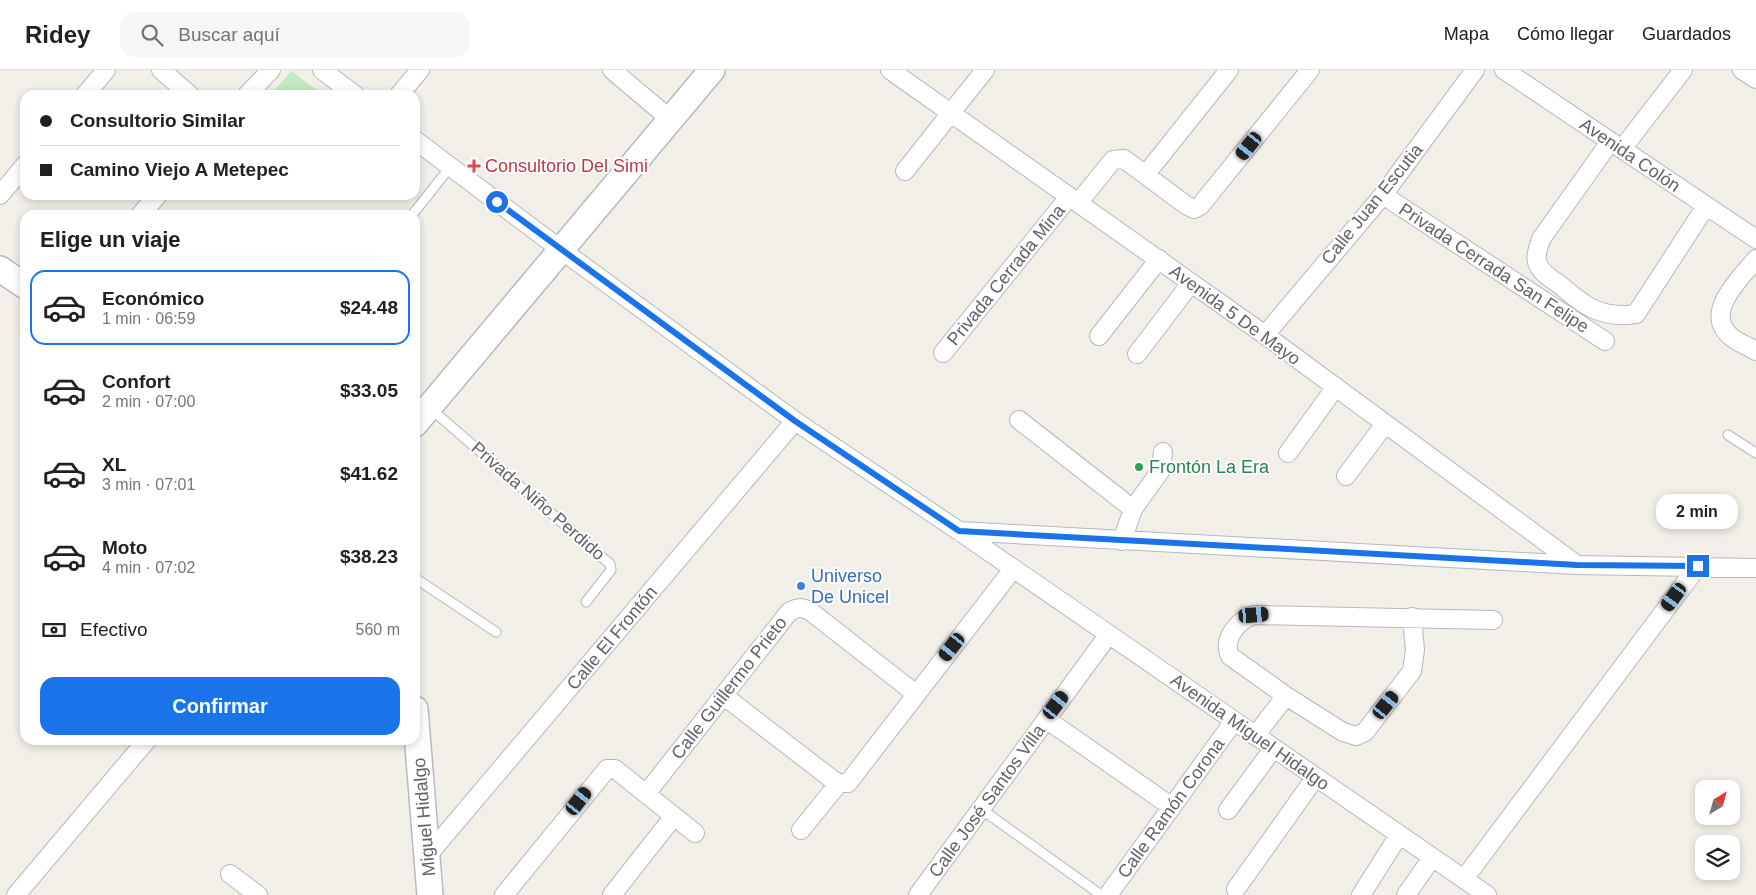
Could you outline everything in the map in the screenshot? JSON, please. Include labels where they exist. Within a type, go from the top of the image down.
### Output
[{"type":"main road","points":[[422,415],[712,70]]},
{"type":"main road","points":[[0,269],[20,283]]},
{"type":"main road","name":"Miguel Hidalgo","points":[[418,745],[430,895]]},
{"type":"street","points":[[89,90],[106,70]]},
{"type":"street","points":[[160,70],[184,90]]},
{"type":"street","points":[[252,90],[271,70]]},
{"type":"street","points":[[322,70],[348,90]]},
{"type":"street","points":[[403,90],[420,70]]},
{"type":"street","points":[[612,70],[670,119]]},
{"type":"street","name":"Avenida 5 De Mayo","points":[[890,70],[1265,335],[1577,565]]},
{"type":"street","points":[[905,171],[985,70]]},
{"type":"street","points":[[1229,70],[1146,174],[1186,206],[1194,209],[1200,206],[1310,70]]},
{"type":"street","name":"Calle Juan Escutia","points":[[1265,335],[1383,194],[1475,70]]},
{"type":"street","name":"Avenida Colón","points":[[1504,70],[1756,239]]},
{"type":"street","points":[[1683,70],[1616,145],[1541,239],[1537,251],[1537,262],[1542,272],[1589,308],[1618,316],[1636,314],[1706,206]]},
{"type":"street","points":[[1742,70],[1756,80]]},
{"type":"street","name":"Avenida Miguel Hidalgo","points":[[420,144],[795,421],[959,531],[1487,895]]},
{"type":"street","name":"Privada Cerrada Mina","points":[[943,353],[1074,200],[1116,159],[1124,159],[1146,174]]},
{"type":"street","points":[[0,195],[20,171]]},
{"type":"street","name":"Privada Cerrada San Felipe","points":[[1383,194],[1605,341]]},
{"type":"street","points":[[144,210],[154,200]]},
{"type":"street","points":[[1099,336],[1159,259]]},
{"type":"street","points":[[1756,259],[1726,298],[1720,310],[1720,322],[1729,335],[1756,351]]},
{"type":"street","points":[[1137,354],[1191,283]]},
{"type":"street","points":[[1288,452],[1335,388]]},
{"type":"street","points":[[1018,420],[1133,509]]},
{"type":"street","name":"Calle El Frontón","points":[[428,855],[795,421]]},
{"type":"street","points":[[1346,476],[1386,424]]},
{"type":"street","points":[[1122,541],[1133,509],[1162,467],[1163,452]]},
{"type":"street","points":[[959,531],[1577,565],[1756,568]]},
{"type":"street","points":[[1464,879],[1698,566]]},
{"type":"street","points":[[801,830],[845,782],[1013,569]]},
{"type":"street","name":"Calle Guillermo Prieto","points":[[646,794],[788,612],[802,608],[810,611],[916,694]]},
{"type":"street","points":[[1412,617],[1415,650],[1412,671],[1361,735],[1356,736],[1343,732],[1286,696],[1230,656],[1227,645],[1229,639],[1244,618],[1264,614],[1412,617],[1492,620]]},
{"type":"street","name":"Calle José Santos Villa","points":[[918,895],[1109,634]]},
{"type":"street","points":[[724,696],[845,782]]},
{"type":"street","points":[[1255,736],[1286,696]]},
{"type":"street","points":[[1046,719],[1172,807]]},
{"type":"street","name":"Calle Ramón Corona","points":[[1108,895],[1234,721]]},
{"type":"street","points":[[16,895],[143,745]]},
{"type":"street","points":[[1228,810],[1273,749]]},
{"type":"street","points":[[504,895],[604,770],[615,769],[695,833]]},
{"type":"street","points":[[1236,889],[1315,778]]},
{"type":"street","points":[[612,895],[674,816]]},
{"type":"street","points":[[1361,895],[1399,835]]},
{"type":"street","points":[[1406,895],[1432,858]]},
{"type":"street","points":[[230,874],[258,895]]},
{"type":"lane","points":[[416,210],[450,166]]},
{"type":"lane","name":"Privada Niño Perdido","points":[[422,415],[610,564],[611,570],[586,602]]},
{"type":"lane","points":[[1728,435],[1756,453]]},
{"type":"lane","points":[[420,581],[496,632]]},
{"type":"lane","points":[[981,809],[1101,895]]},
{"type":"green space","points":[[291,71],[317,90],[274,90]]},
{"type":"place","name":"Consultorio Del Simi","points":[[474,166]]},
{"type":"place","name":"Frontón La Era","points":[[1139,467]]},
{"type":"place","name":"Universo De Unicel","points":[[801,586]]},
{"type":"route","points":[[497,202],[795,421],[959,531],[1577,565],[1698,566]]}]
